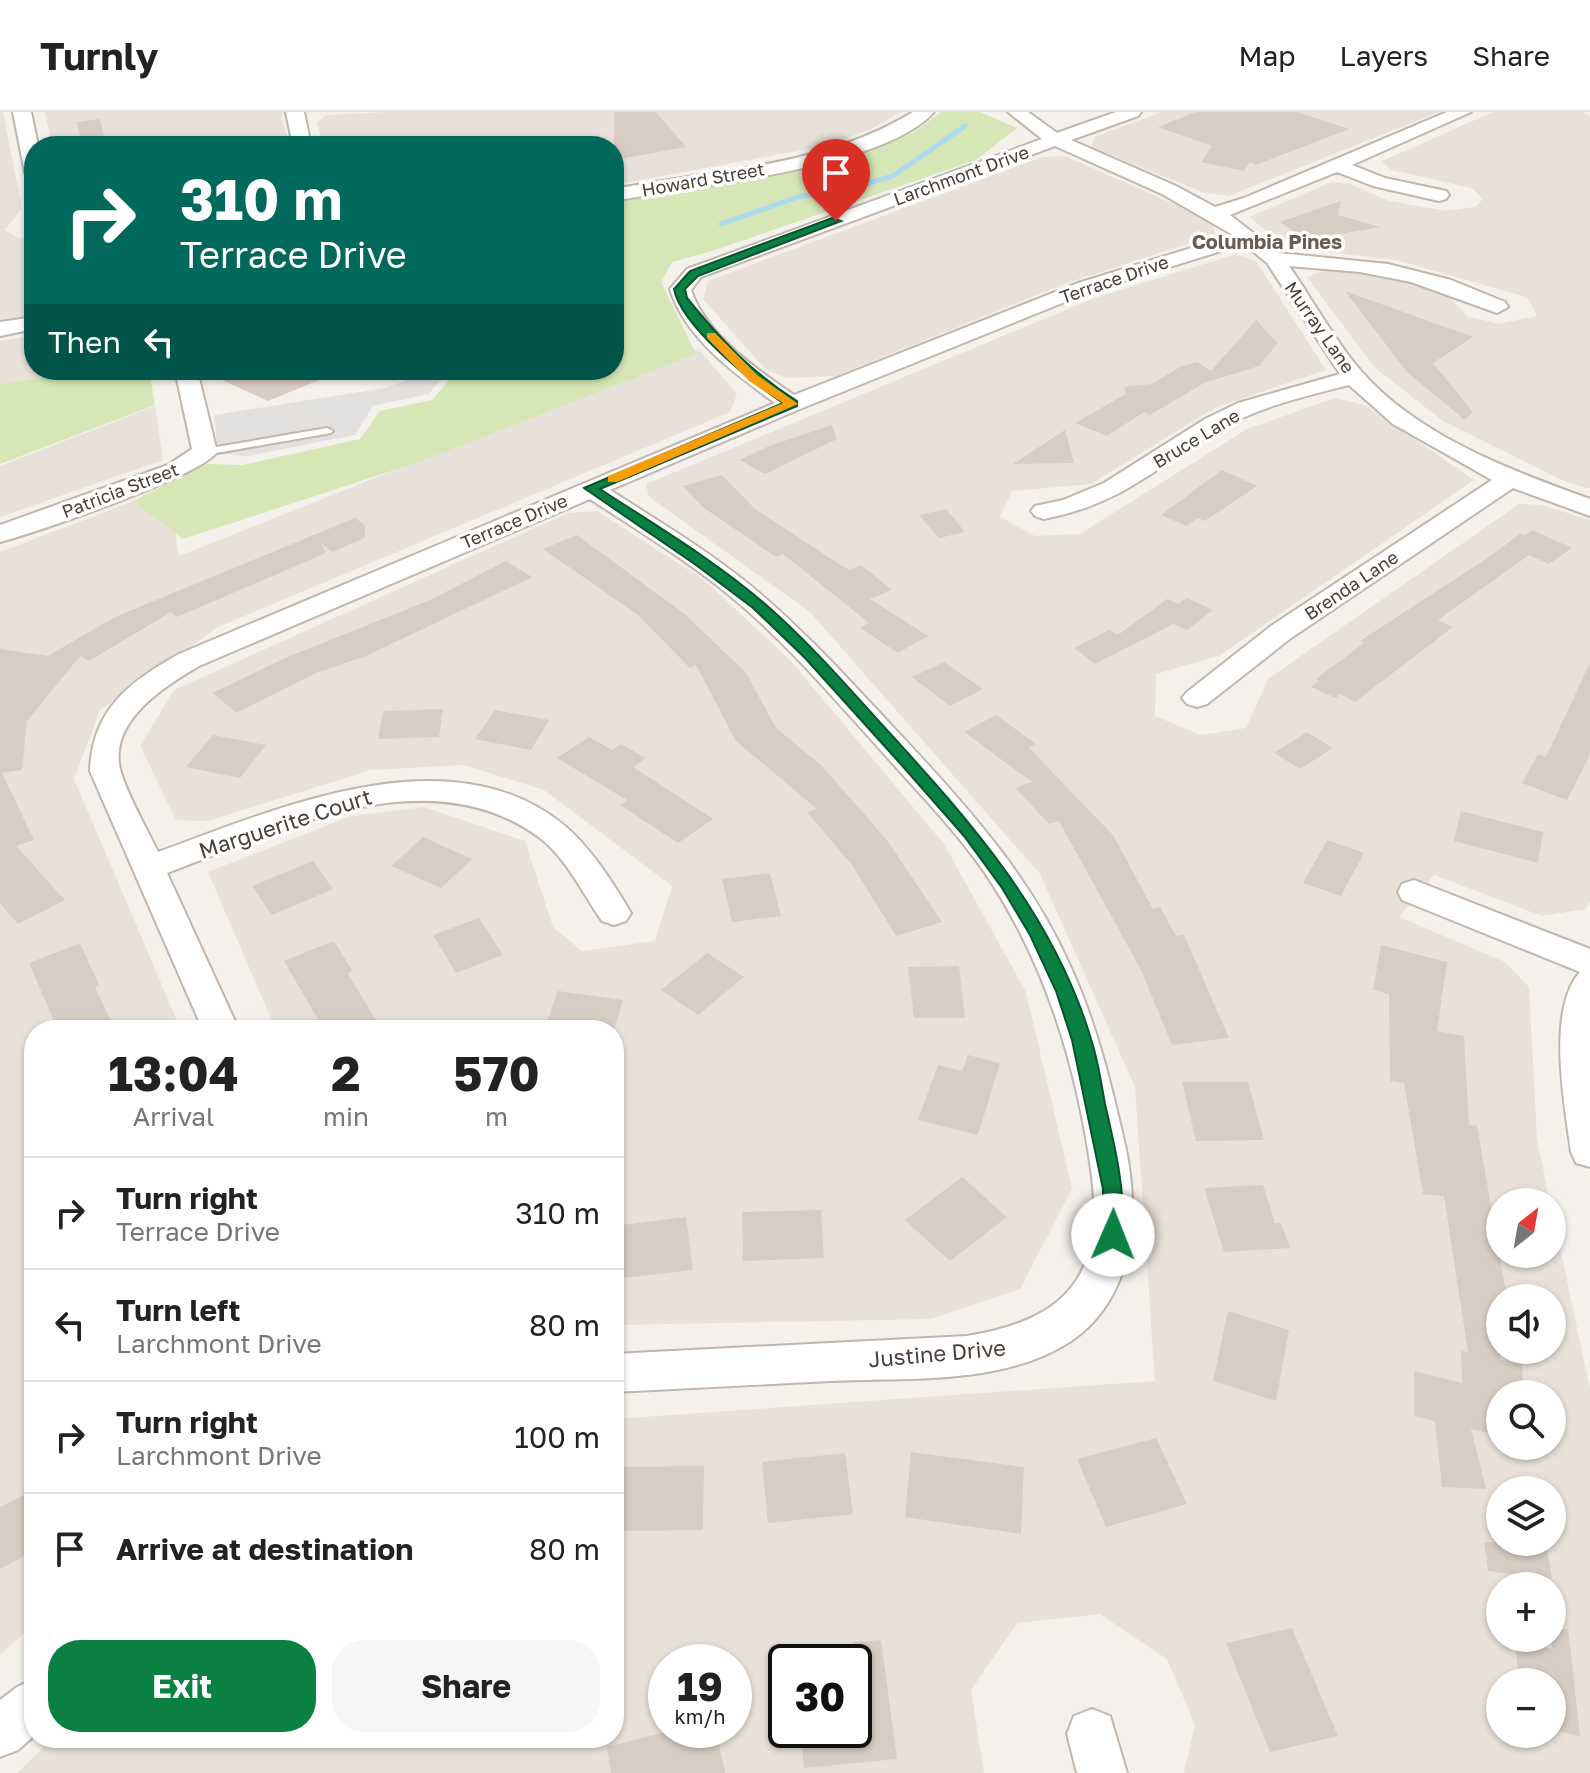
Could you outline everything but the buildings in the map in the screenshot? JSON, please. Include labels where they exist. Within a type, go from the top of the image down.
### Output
[{"type":"street","points":[[22,112],[27,136]]},
{"type":"street","points":[[295,112],[300,136]]},
{"type":"street","name":"Howard Street","points":[[624,193],[834,154],[888,135],[925,112]]},
{"type":"street","name":"Murray Lane","points":[[1017,112],[1055,140],[1215,213],[1247,237],[1274,259],[1354,377],[1412,426],[1510,479],[1590,508]]},
{"type":"street","name":"Larchmont Drive","points":[[792,404],[753,378],[707,332],[682,299],[680,289],[694,273],[1132,112]]},
{"type":"street","points":[[1215,213],[1251,202],[1462,112]]},
{"type":"street","points":[[1337,166],[1380,182],[1439,195]]},
{"type":"street","name":"Terrace Drive","points":[[216,1020],[105,771],[108,734],[127,702],[189,660],[792,404],[1085,287],[1247,237]]},
{"type":"street","points":[[1274,259],[1346,263],[1396,270],[1450,286],[1497,307]]},
{"type":"street","points":[[0,329],[24,325]]},
{"type":"street","name":"Bruce Lane","points":[[1044,511],[1068,508],[1104,495],[1213,424],[1239,411],[1354,377]]},
{"type":"street","name":"Patricia Street","points":[[0,534],[177,470],[205,452],[188,380]]},
{"type":"street","name":"Brenda Lane","points":[[1197,698],[1281,632],[1510,479]]},
{"type":"street","name":"Justine Drive","points":[[590,488],[701,562],[758,605],[810,655],[970,832],[1032,924],[1065,991],[1094,1086],[1114,1189],[1113,1235],[1107,1268],[1090,1298],[1045,1335],[1005,1350],[624,1372]]},
{"type":"street","name":"Marguerite Court","points":[[148,868],[341,800],[401,790],[444,790],[476,795],[530,816],[561,841],[614,913]]},
{"type":"street","points":[[1414,892],[1590,963]]},
{"type":"street","points":[[1590,982],[1582,1003],[1577,1045],[1590,1152]]},
{"type":"street","points":[[0,1732],[24,1712]]},
{"type":"lane","points":[[205,452],[327,431]]},
{"type":"shaded area","points":[[0,112],[3,112],[22,208],[5,230],[24,238],[24,316],[0,320]]},
{"type":"shaded area","points":[[45,112],[284,112],[281,119],[287,136],[50,136]]},
{"type":"shaded area","points":[[388,112],[900,112],[873,128],[824,146],[624,183],[624,136],[321,136],[316,123],[326,115]]},
{"type":"shaded area","points":[[1162,112],[1439,112],[1229,196],[1205,193],[1091,147],[1094,137]]},
{"type":"shaded area","points":[[1493,112],[1582,112],[1590,116],[1590,489],[1564,481],[1443,421],[1374,367],[1307,277],[1328,269],[1407,280],[1445,292],[1467,316],[1499,324],[1537,316],[1527,297],[1396,260],[1289,248],[1249,217],[1332,182],[1350,184],[1389,201],[1446,211],[1475,207],[1483,199],[1472,188],[1391,170],[1382,161]]},
{"type":"shaded area","points":[[1065,156],[1176,205],[1213,226],[1215,235],[1064,284],[836,376],[786,378],[765,369],[703,299],[708,281],[1042,157]]},
{"type":"shaded area","points":[[1236,254],[1256,261],[1326,370],[1216,407],[1091,484],[1012,491],[1000,517],[1035,536],[1080,534],[1247,429],[1335,398],[1365,405],[1474,480],[1219,656],[1156,674],[1155,716],[1201,735],[1246,728],[1268,679],[1519,504],[1542,505],[1590,520],[1590,901],[1586,909],[1542,916],[1434,875],[1399,917],[1505,962],[1529,987],[1537,1139],[1547,1188],[1486,1188],[1486,1268],[1564,1268],[1590,1389],[1590,1773],[1184,1773],[1195,1725],[1167,1659],[1100,1614],[1017,1623],[971,1690],[984,1773],[17,1773],[43,1748],[624,1748],[624,1418],[1155,1381],[1135,1087],[1040,874],[810,612],[649,497],[646,484],[1092,299]]},
{"type":"shaded area","points":[[24,337],[24,380],[46,380],[0,388],[0,341]]},
{"type":"shaded area","points":[[699,349],[737,394],[730,412],[218,627],[100,710],[74,779],[177,1020],[24,1020],[24,1633],[0,1655],[0,552],[168,488],[179,556]]},
{"type":"shaded area","points":[[440,380],[429,394],[373,406],[355,435],[248,456],[218,453],[214,415],[385,388],[405,381]]},
{"type":"shaded area","points":[[155,406],[163,460],[0,517],[0,466]]},
{"type":"shaded area","points":[[597,511],[704,580],[790,660],[944,844],[1026,992],[1072,1189],[1020,1289],[930,1319],[624,1325],[624,1020],[272,1020],[208,872],[351,816],[424,807],[525,841],[553,927],[582,951],[655,941],[672,886],[544,790],[464,765],[371,770],[208,821],[176,820],[140,746],[174,690],[568,513]]},
{"type":"green space","points":[[941,112],[980,112],[1017,128],[976,160],[672,262],[661,282],[696,354],[419,462],[183,539],[133,501],[206,464],[243,465],[360,439],[380,411],[432,400],[449,380],[624,380],[624,196],[860,154],[913,133]]},
{"type":"green space","points":[[29,380],[151,380],[155,405],[0,464],[0,384]]},
{"type":"waterway","points":[[721,224],[801,196],[837,192],[893,176],[965,126]]},
{"type":"slow traffic","points":[[612,479],[792,404],[753,378],[711,336]]},
{"type":"district","name":"Columbia Pines","points":[[1267,241]]},
{"type":"route","points":[[836,221],[694,273],[680,289],[682,299],[725,352],[753,378],[792,404],[590,488],[701,562],[758,605],[810,655],[904,758],[970,832],[1008,884],[1039,935],[1065,991],[1082,1040],[1114,1189],[1113,1235]]}]
